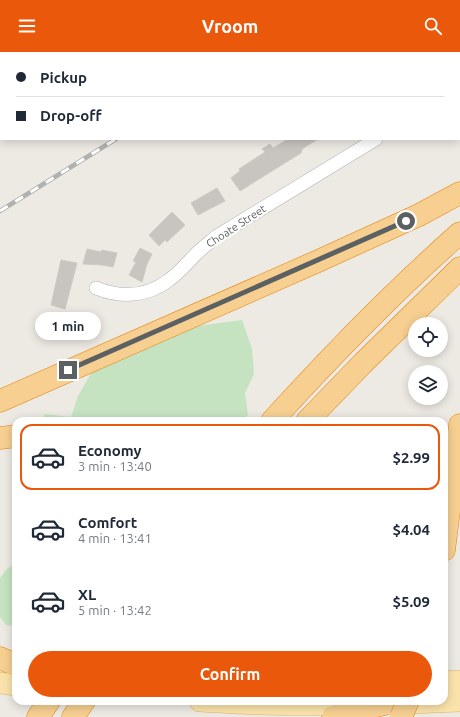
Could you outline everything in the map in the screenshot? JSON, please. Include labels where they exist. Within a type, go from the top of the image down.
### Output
[{"type":"highway","points":[[0,400],[316,262],[419,215],[460,193]]},
{"type":"highway","points":[[276,417],[334,353],[376,311],[460,233]]},
{"type":"highway","points":[[311,417],[364,362],[460,268]]},
{"type":"highway","points":[[448,519],[460,425]]},
{"type":"highway","points":[[0,438],[12,436]]},
{"type":"highway","points":[[0,658],[12,663]]},
{"type":"highway","points":[[38,717],[46,705]]},
{"type":"highway","points":[[73,717],[81,705]]},
{"type":"highway","points":[[333,717],[380,705]]},
{"type":"highway","points":[[401,717],[406,705]]},
{"type":"main road","points":[[0,664],[12,665]]},
{"type":"main road","points":[[448,682],[460,681]]},
{"type":"main road","points":[[0,683],[12,684]]},
{"type":"main road","points":[[448,701],[460,701]]},
{"type":"main road","points":[[282,705],[343,705]]},
{"type":"street","name":"Choate Street","points":[[96,288],[119,295],[133,295],[146,293],[159,287],[170,280],[197,253],[217,236],[374,140]]},
{"type":"green space","points":[[242,320],[252,349],[254,374],[245,393],[248,415],[246,417],[71,417],[78,396],[94,368],[189,327]]},
{"type":"green space","points":[[44,414],[71,417],[44,417]]},
{"type":"green space","points":[[12,565],[12,626],[6,625],[0,617],[0,578]]},
{"type":"building","points":[[286,140],[316,140],[302,149],[301,153],[240,191],[231,178],[240,171],[239,169],[265,152],[262,149],[270,144],[273,148]]},
{"type":"building","points":[[217,188],[225,201],[198,215],[191,203]]},
{"type":"building","points":[[172,212],[185,225],[167,242],[165,240],[159,246],[149,235]]},
{"type":"building","points":[[140,248],[152,254],[147,264],[142,282],[129,275],[136,262],[133,261]]},
{"type":"building","points":[[87,249],[117,253],[113,267],[83,264]]},
{"type":"building","points":[[61,260],[77,263],[65,309],[51,305]]},
{"type":"railway","points":[[0,211],[114,140]]},
{"type":"route","points":[[68,370],[200,311],[316,262],[406,221]]}]
